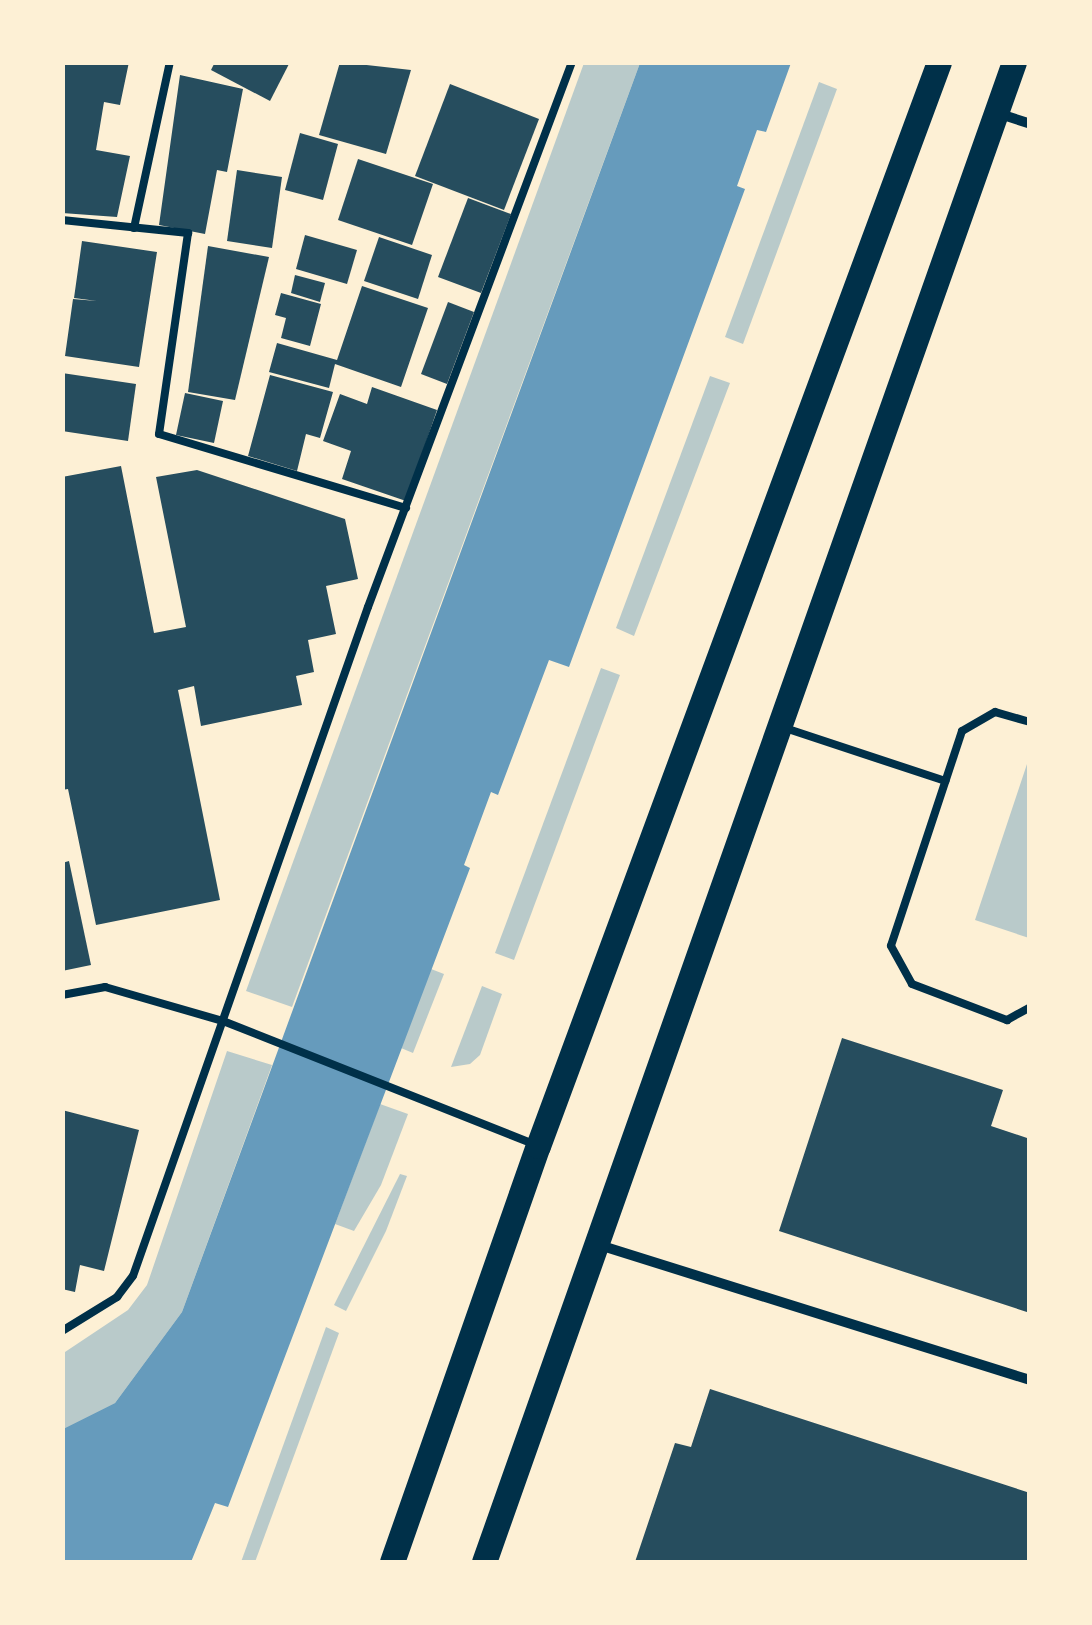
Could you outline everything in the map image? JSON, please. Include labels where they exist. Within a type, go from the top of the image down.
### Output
[{"type":"main road","points":[[392,1562],[538,1146],[940,62]]},
{"type":"main road","points":[[484,1562],[592,1243],[1014,62]]},
{"type":"street","points":[[995,112],[1030,124]]},
{"type":"street","points":[[592,1243],[1030,1380]]},
{"type":"lane","points":[[134,228],[170,62]]},
{"type":"lane","points":[[62,1331],[117,1296],[133,1276],[406,508],[572,62]]},
{"type":"lane","points":[[62,220],[188,234],[159,434],[406,508]]},
{"type":"lane","points":[[1030,722],[995,712],[962,732],[891,946],[912,984],[1007,1020],[1030,1007]]},
{"type":"lane","points":[[776,725],[945,782]]},
{"type":"lane","points":[[62,994],[106,987],[224,1021],[538,1146]]},
{"type":"shaded area","points":[[584,63],[640,63],[292,1007],[246,991]]},
{"type":"shaded area","points":[[819,82],[837,89],[743,344],[725,337]]},
{"type":"shaded area","points":[[710,376],[730,383],[634,636],[616,628]]},
{"type":"shaded area","points":[[601,668],[620,675],[514,960],[495,953]]},
{"type":"shaded area","points":[[1030,761],[1029,938],[975,920]]},
{"type":"shaded area","points":[[431,969],[444,974],[413,1053],[401,1048]]},
{"type":"shaded area","points":[[482,986],[502,994],[480,1055],[470,1064],[451,1067]]},
{"type":"shaded area","points":[[227,1051],[272,1065],[182,1312],[115,1403],[63,1429],[62,1354],[128,1310],[147,1285]]},
{"type":"shaded area","points":[[380,1104],[408,1114],[381,1185],[354,1231],[335,1224]]},
{"type":"shaded area","points":[[400,1174],[407,1176],[386,1231],[346,1311],[334,1305]]},
{"type":"shaded area","points":[[326,1327],[339,1333],[255,1562],[241,1562]]},
{"type":"water","points":[[640,63],[791,63],[766,132],[757,130],[737,186],[745,189],[569,667],[549,660],[498,795],[491,792],[464,865],[470,868],[228,1507],[215,1503],[191,1562],[63,1562],[63,1429],[115,1403],[182,1312]]},
{"type":"building","points":[[62,62],[129,62],[120,105],[104,102],[96,150],[130,156],[117,217],[62,213]]},
{"type":"building","points":[[215,62],[290,62],[270,101],[211,70]]},
{"type":"building","points":[[340,62],[411,70],[386,154],[319,135]]},
{"type":"building","points":[[180,75],[243,89],[227,172],[217,170],[205,234],[159,225]]},
{"type":"building","points":[[450,84],[539,119],[504,210],[415,176]]},
{"type":"building","points":[[300,133],[338,144],[323,200],[285,190]]},
{"type":"building","points":[[358,159],[433,184],[412,245],[338,220]]},
{"type":"building","points":[[237,170],[282,177],[272,248],[227,241]]},
{"type":"building","points":[[468,198],[511,214],[481,293],[438,277]]},
{"type":"building","points":[[305,235],[357,250],[347,284],[296,269]]},
{"type":"building","points":[[379,237],[432,255],[418,299],[364,281]]},
{"type":"building","points":[[82,241],[157,252],[139,367],[65,356],[73,299],[97,301],[74,298]]},
{"type":"building","points":[[208,246],[269,257],[235,400],[188,392]]},
{"type":"building","points":[[295,275],[325,283],[320,302],[291,293]]},
{"type":"building","points":[[362,286],[428,308],[401,387],[335,364],[329,388],[269,372],[277,343],[337,360]]},
{"type":"building","points":[[281,293],[321,304],[310,346],[281,338],[286,318],[275,315]]},
{"type":"building","points":[[448,302],[474,312],[447,384],[421,374]]},
{"type":"building","points":[[62,373],[136,384],[128,441],[62,431]]},
{"type":"building","points":[[270,375],[333,392],[320,438],[306,434],[297,471],[248,456]]},
{"type":"building","points":[[372,387],[437,410],[406,501],[342,479],[351,451],[323,441],[340,394],[367,404]]},
{"type":"building","points":[[185,393],[223,401],[214,443],[176,435]]},
{"type":"building","points":[[121,466],[154,633],[186,627],[156,477],[197,470],[345,519],[358,579],[326,586],[336,634],[308,640],[314,672],[296,676],[302,705],[201,726],[194,686],[178,690],[220,900],[96,925],[68,789],[62,790],[62,477]]},
{"type":"building","points":[[69,861],[91,965],[62,971],[62,863]]},
{"type":"building","points":[[842,1038],[1003,1090],[991,1126],[1030,1139],[1030,1313],[779,1231]]},
{"type":"building","points":[[62,1110],[139,1130],[104,1271],[80,1265],[75,1292],[62,1289]]},
{"type":"building","points":[[710,1389],[1030,1493],[1030,1562],[635,1562],[675,1443],[691,1447]]}]
